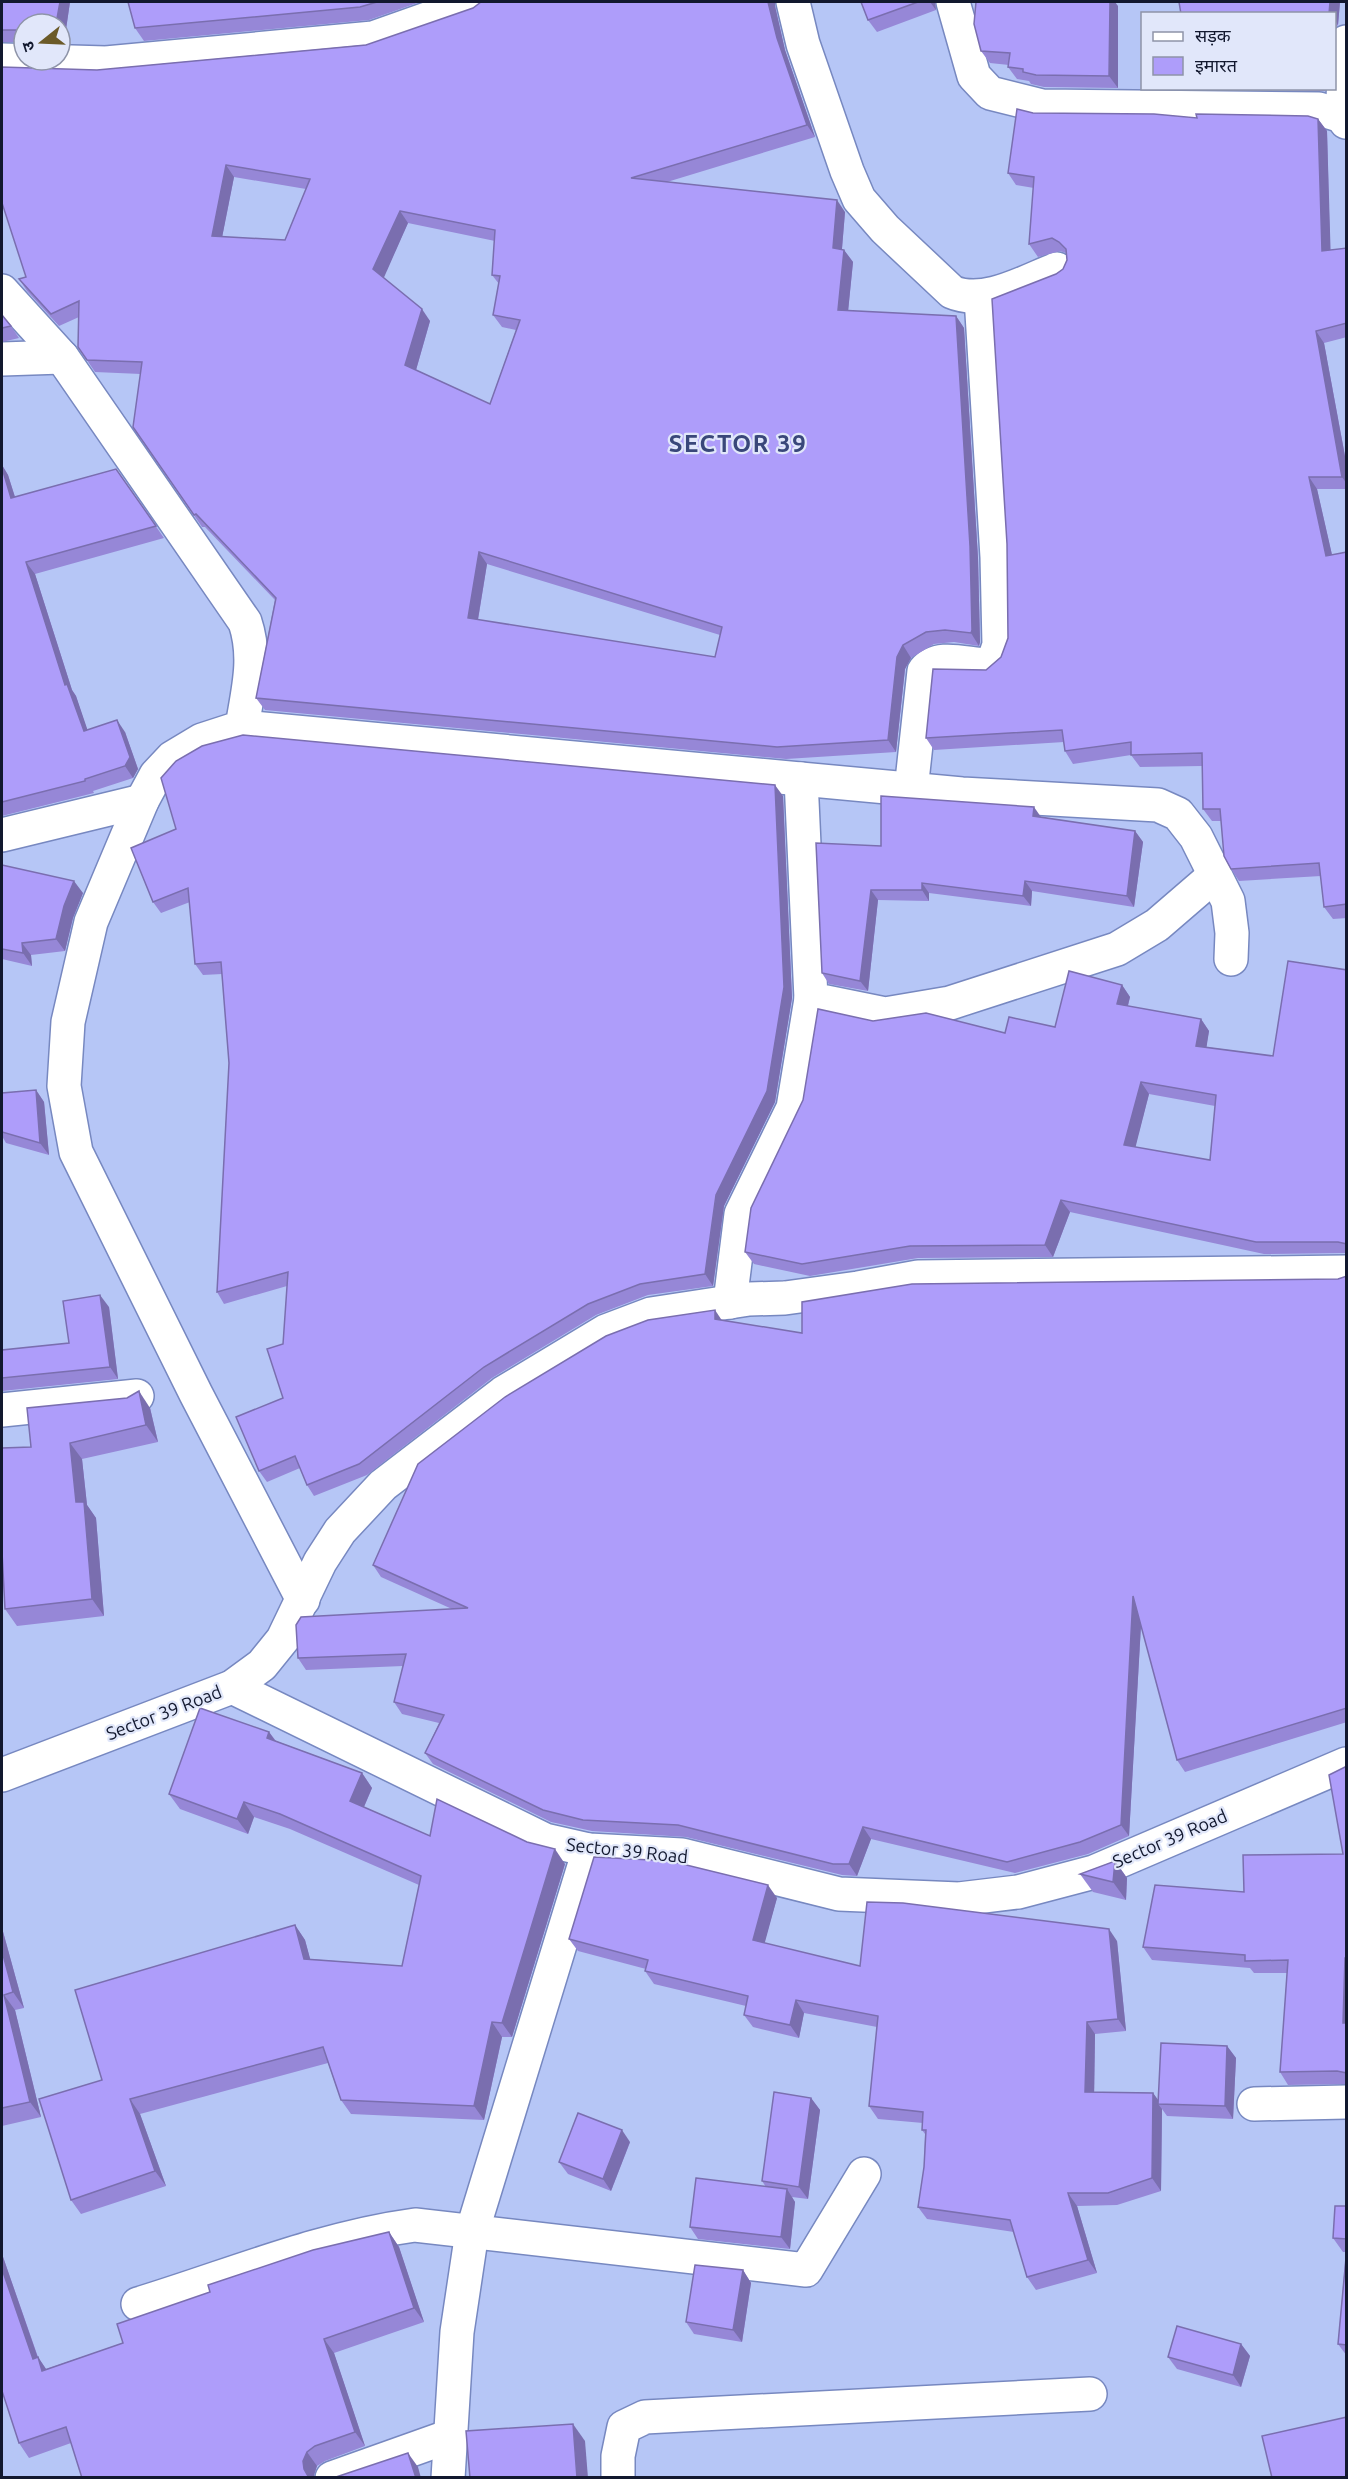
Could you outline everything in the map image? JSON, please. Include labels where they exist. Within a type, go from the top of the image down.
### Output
[{"type":"street","points":[[2,60],[106,63],[373,38],[475,2]]},
{"type":"street","points":[[793,2],[811,67],[847,171],[859,199],[885,229],[951,292],[964,297],[981,297],[1058,270]]},
{"type":"street","points":[[953,2],[974,76],[990,93],[1042,106],[1319,109],[1344,119],[1347,42]]},
{"type":"street","points":[[2,291],[62,357],[245,622],[251,642],[253,662],[242,727]]},
{"type":"street","points":[[911,790],[924,671],[931,663],[939,660],[988,665],[995,657],[999,645],[998,557],[981,297]]},
{"type":"street","points":[[2,359],[62,357]]},
{"type":"street","points":[[303,1600],[196,1394],[76,1152],[64,1086],[68,1022],[91,922],[142,801],[156,775],[172,758],[202,740],[242,727],[911,790],[1158,805],[1178,814],[1196,837],[1228,901],[1232,933],[1231,959]]},
{"type":"street","points":[[730,1302],[741,1214],[794,1108],[811,999],[801,779]]},
{"type":"street","points":[[2,835],[142,801]]},
{"type":"street","points":[[811,999],[885,1014],[950,1003],[1117,949],[1157,925],[1215,875]]},
{"type":"street","points":[[232,1687],[262,1665],[283,1639],[320,1562],[340,1531],[383,1485],[503,1393],[606,1332],[651,1314],[730,1302],[837,1291],[918,1276],[1347,1272]]},
{"type":"street","points":[[2,1410],[137,1396]]},
{"type":"street","name":"Sector 39 Road","points":[[2,1775],[232,1687],[545,1840],[590,1850],[682,1855],[839,1894],[959,1899],[1017,1892],[1094,1872],[1347,1764]]},
{"type":"street","points":[[448,2478],[457,2332],[472,2232],[590,1850]]},
{"type":"street","points":[[1254,2104],[1347,2102]]},
{"type":"street","points":[[138,2304],[261,2263],[370,2231],[415,2225],[806,2270],[864,2174]]},
{"type":"street","points":[[618,2478],[618,2456],[624,2427],[645,2417],[1090,2394]]},
{"type":"street","points":[[332,2478],[450,2436]]},
{"type":"building","points":[[2,2],[60,2],[58,12],[12,12],[12,30],[2,30]]},
{"type":"building","points":[[128,2],[377,2],[360,7],[135,28]]},
{"type":"building","points":[[481,2],[768,2],[777,38],[807,125],[631,178],[837,200],[833,248],[844,250],[838,310],[956,316],[970,546],[972,630],[971,633],[945,630],[926,632],[903,645],[897,657],[888,740],[777,747],[256,698],[276,598],[196,514],[194,515],[133,427],[142,362],[87,360],[78,347],[79,301],[51,314],[19,279],[26,277],[2,203],[2,67],[12,67],[12,72],[72,72],[72,69],[97,70],[366,45],[473,8]],"holes":[[[226,165],[310,179],[285,240],[212,236]],[[400,211],[495,230],[492,275],[500,276],[493,315],[520,320],[490,404],[405,365],[422,309],[373,269]],[[479,552],[722,627],[715,657],[468,618]]]},
{"type":"building","points":[[861,2],[918,2],[868,20]]},
{"type":"building","points":[[976,2],[1110,2],[1109,76],[1036,75],[1023,72],[1023,69],[1008,67],[1010,53],[981,51],[974,24]]},
{"type":"building","points":[[1179,2],[1330,2],[1329,12],[1181,12]]},
{"type":"building","points":[[1017,109],[1033,113],[1154,114],[1197,118],[1196,114],[1308,116],[1318,119],[1322,251],[1347,248],[1347,323],[1316,331],[1342,477],[1309,477],[1326,556],[1347,552],[1347,904],[1324,907],[1319,863],[1231,869],[1224,856],[1220,809],[1203,809],[1202,753],[1131,755],[1131,742],[1065,751],[1062,730],[926,738],[933,669],[986,670],[1001,657],[1008,638],[1007,544],[992,299],[1056,274],[1063,269],[1067,260],[1066,249],[1052,238],[1029,244],[1034,177],[1008,173]]},
{"type":"building","points":[[2,315],[11,326],[2,328]]},
{"type":"building","points":[[2,468],[11,498],[116,469],[156,526],[26,562],[65,685],[67,684],[84,731],[117,720],[130,757],[125,766],[85,779],[85,781],[2,802]]},
{"type":"building","points":[[243,735],[775,785],[784,987],[767,1091],[716,1195],[705,1274],[640,1284],[588,1304],[484,1367],[359,1464],[307,1485],[295,1456],[259,1471],[236,1417],[283,1398],[267,1349],[283,1344],[288,1272],[217,1292],[229,1063],[221,962],[195,964],[188,888],[153,902],[131,848],[176,829],[161,778],[176,761],[202,746]]},
{"type":"building","points":[[881,796],[1034,807],[1033,816],[1135,831],[1127,896],[1025,881],[1023,896],[922,883],[922,890],[871,890],[860,981],[822,973],[816,843],[881,846]]},
{"type":"building","points":[[2,865],[74,881],[64,906],[56,939],[22,943],[23,953],[2,949]]},
{"type":"building","points":[[1288,961],[1347,970],[1347,1244],[1338,1242],[1256,1242],[1061,1200],[1045,1245],[910,1246],[802,1264],[745,1252],[751,1208],[803,1100],[818,1009],[873,1021],[926,1013],[1005,1033],[1009,1017],[1055,1027],[1069,971],[1122,985],[1117,1004],[1201,1019],[1196,1046],[1273,1056]],"holes":[[[1141,1082],[1216,1095],[1210,1160],[1124,1145]]]},
{"type":"building","points":[[36,1090],[40,1143],[2,1132],[2,1093]]},
{"type":"building","points":[[1347,1276],[1347,1708],[1177,1760],[1133,1596],[1121,1825],[1080,1842],[1007,1862],[863,1827],[849,1864],[833,1864],[678,1825],[583,1820],[543,1810],[425,1753],[444,1715],[394,1702],[406,1654],[298,1658],[296,1625],[301,1617],[468,1608],[373,1565],[418,1464],[505,1397],[606,1336],[648,1320],[715,1310],[715,1319],[802,1333],[802,1302],[912,1284],[1338,1279]]},
{"type":"building","points":[[100,1295],[110,1367],[2,1378],[2,1350],[69,1343],[63,1301]]},
{"type":"building","points":[[139,1391],[146,1425],[70,1443],[76,1502],[84,1502],[92,1599],[5,1609],[2,1552],[2,1448],[31,1447],[27,1408],[127,1398]]},
{"type":"building","points":[[200,1708],[269,1732],[267,1738],[362,1773],[350,1801],[430,1836],[437,1799],[527,1842],[555,1849],[502,2023],[492,2022],[474,2106],[341,2100],[323,2047],[130,2099],[155,2171],[71,2200],[39,2099],[102,2080],[75,1990],[295,1925],[304,1959],[402,1966],[421,1876],[280,1814],[244,1802],[237,1819],[169,1794]]},
{"type":"building","points":[[1347,1766],[1347,1958],[1345,1958],[1343,2023],[1347,2023],[1347,2073],[1337,2071],[1280,2072],[1288,1960],[1245,1961],[1245,1955],[1143,1947],[1155,1885],[1244,1892],[1243,1855],[1343,1854],[1329,1775]]},
{"type":"building","points":[[594,1857],[670,1861],[768,1885],[753,1940],[860,1966],[867,1902],[903,1903],[1109,1929],[1118,2019],[1087,2022],[1085,2092],[1153,2093],[1152,2178],[1108,2193],[1068,2193],[1088,2260],[1027,2277],[1010,2220],[918,2207],[924,2167],[926,2130],[922,2130],[923,2112],[869,2106],[878,2016],[796,2000],[790,2025],[744,2015],[748,1996],[645,1971],[648,1960],[569,1939]]},
{"type":"building","points":[[1115,1861],[1113,1882],[1080,1874]]},
{"type":"building","points":[[2,1951],[13,1992],[4,1995],[30,2102],[2,2108]]},
{"type":"building","points":[[1161,2043],[1227,2046],[1225,2106],[1158,2104]]},
{"type":"building","points":[[774,2092],[811,2098],[799,2187],[762,2181]]},
{"type":"building","points":[[578,2113],[622,2130],[603,2179],[559,2162]]},
{"type":"building","points":[[696,2178],[787,2189],[781,2237],[690,2227]]},
{"type":"building","points":[[1335,2206],[1347,2206],[1347,2239],[1333,2238]]},
{"type":"building","points":[[389,2232],[414,2308],[324,2339],[355,2432],[315,2446],[307,2452],[303,2461],[309,2478],[82,2478],[66,2427],[19,2443],[2,2391],[2,2269],[33,2359],[38,2357],[42,2371],[123,2343],[117,2324],[210,2292],[208,2285],[313,2250]]},
{"type":"building","points":[[1347,2247],[1347,2345],[1338,2344]]},
{"type":"building","points":[[695,2265],[743,2270],[733,2330],[686,2322]]},
{"type":"building","points":[[1177,2326],[1241,2344],[1233,2375],[1168,2357]]},
{"type":"building","points":[[1347,2417],[1347,2477],[1272,2478],[1262,2436]]},
{"type":"building","points":[[573,2424],[577,2478],[470,2478],[466,2431]]},
{"type":"building","points":[[408,2453],[416,2478],[333,2478]]},
{"type":"district","name":"SECTOR 39","points":[[738,444]]}]
